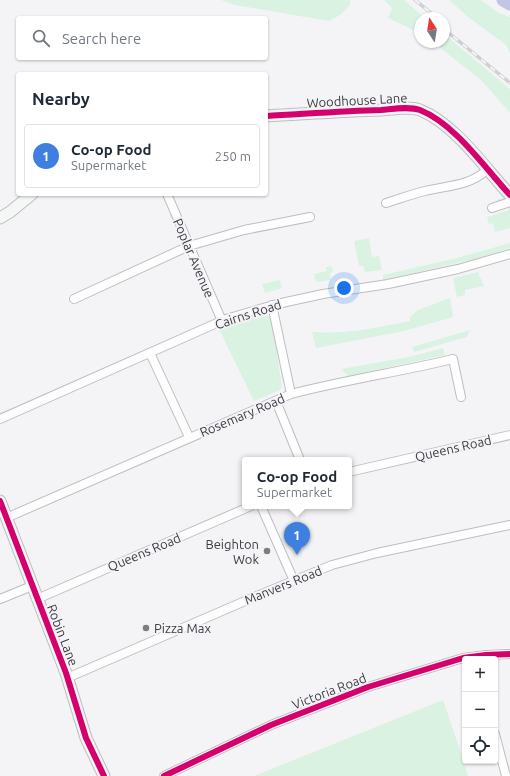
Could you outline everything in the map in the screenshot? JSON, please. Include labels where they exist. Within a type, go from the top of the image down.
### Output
[{"type":"street","name":"Woodhouse Lane","points":[[268,116],[418,109],[442,123],[464,142],[510,195]]},
{"type":"street","points":[[386,203],[424,191],[468,182],[479,177],[487,170]]},
{"type":"street","points":[[0,218],[30,196]]},
{"type":"street","name":"Poplar Avenue","points":[[168,196],[222,321]]},
{"type":"street","points":[[492,208],[510,202]]},
{"type":"street","points":[[74,299],[189,246],[244,230],[310,217]]},
{"type":"street","name":"Cairns Road","points":[[0,419],[222,321],[272,305],[329,293],[388,284],[510,254]]},
{"type":"street","points":[[272,305],[291,394]]},
{"type":"street","points":[[150,353],[189,437]]},
{"type":"street","name":"Rosemary Road","points":[[6,518],[189,437],[291,394],[452,359],[461,397]]},
{"type":"street","points":[[276,401],[299,457]]},
{"type":"street","name":"Queens Road","points":[[352,471],[510,435]]},
{"type":"street","name":"Robin Lane","points":[[0,501],[67,678],[86,738],[104,776]]},
{"type":"street","name":"Queens Road","points":[[37,599],[244,509]]},
{"type":"street","points":[[263,509],[294,581]]},
{"type":"street","name":"Manvers Road","points":[[67,678],[332,565],[377,553],[510,525]]},
{"type":"street","points":[[0,599],[32,586]]},
{"type":"street","name":"Victoria Road","points":[[487,656],[510,654]]},
{"type":"street","name":"Victoria Road","points":[[164,776],[271,725],[329,702],[368,687],[462,659]]},
{"type":"street","points":[[498,744],[507,772]]},
{"type":"green space","points":[[221,0],[350,0],[350,5],[340,15],[329,21],[235,5]]},
{"type":"green space","points":[[384,0],[404,0],[418,12],[414,12],[414,31],[388,18],[392,8]]},
{"type":"green space","points":[[449,0],[481,0],[499,13],[510,17],[510,53],[506,45],[468,17]]},
{"type":"green space","points":[[450,39],[510,89],[510,113],[482,81],[441,48],[450,48]]},
{"type":"green space","points":[[506,197],[510,202],[510,228],[495,232],[493,223],[489,224],[487,217],[509,210],[506,205],[500,208],[496,200]]},
{"type":"green space","points":[[369,238],[372,257],[379,256],[382,270],[365,272],[363,266],[359,266],[354,241]]},
{"type":"green space","points":[[510,243],[510,248],[479,258],[383,280],[383,275],[457,258]]},
{"type":"green space","points":[[332,266],[333,272],[330,273],[331,280],[316,282],[314,274],[327,271],[326,267]]},
{"type":"green space","points":[[478,272],[484,286],[465,290],[465,295],[457,297],[453,278]]},
{"type":"green space","points":[[280,280],[282,288],[265,293],[262,284]]},
{"type":"green space","points":[[450,298],[453,317],[404,331],[316,348],[312,332],[349,331],[410,321],[410,317],[418,310]]},
{"type":"green space","points":[[265,314],[270,317],[272,321],[282,387],[280,390],[254,401],[218,327]]},
{"type":"green space","points":[[470,330],[467,337],[414,352],[412,347]]},
{"type":"green space","points":[[443,348],[445,355],[348,376],[341,369],[409,357]]},
{"type":"green space","points":[[443,700],[462,756],[462,764],[464,764],[468,776],[254,776]]},
{"type":"waterway","points":[[503,0],[510,4]]},
{"type":"railway","points":[[415,0],[430,12]]},
{"type":"railway","points":[[450,34],[510,83]]},
{"type":"cycle path","points":[[268,116],[401,108],[420,110],[445,125],[457,136],[510,195]]},
{"type":"cycle path","points":[[0,501],[66,673],[86,738],[104,776]]},
{"type":"cycle path","points":[[164,776],[271,725],[368,687],[463,658],[510,654]]},
{"type":"place","name":"Beighton Wok","points":[[267,551]]},
{"type":"place","name":"Co-op Food","points":[[297,555]]},
{"type":"place","name":"Pizza Max","points":[[146,628]]}]
